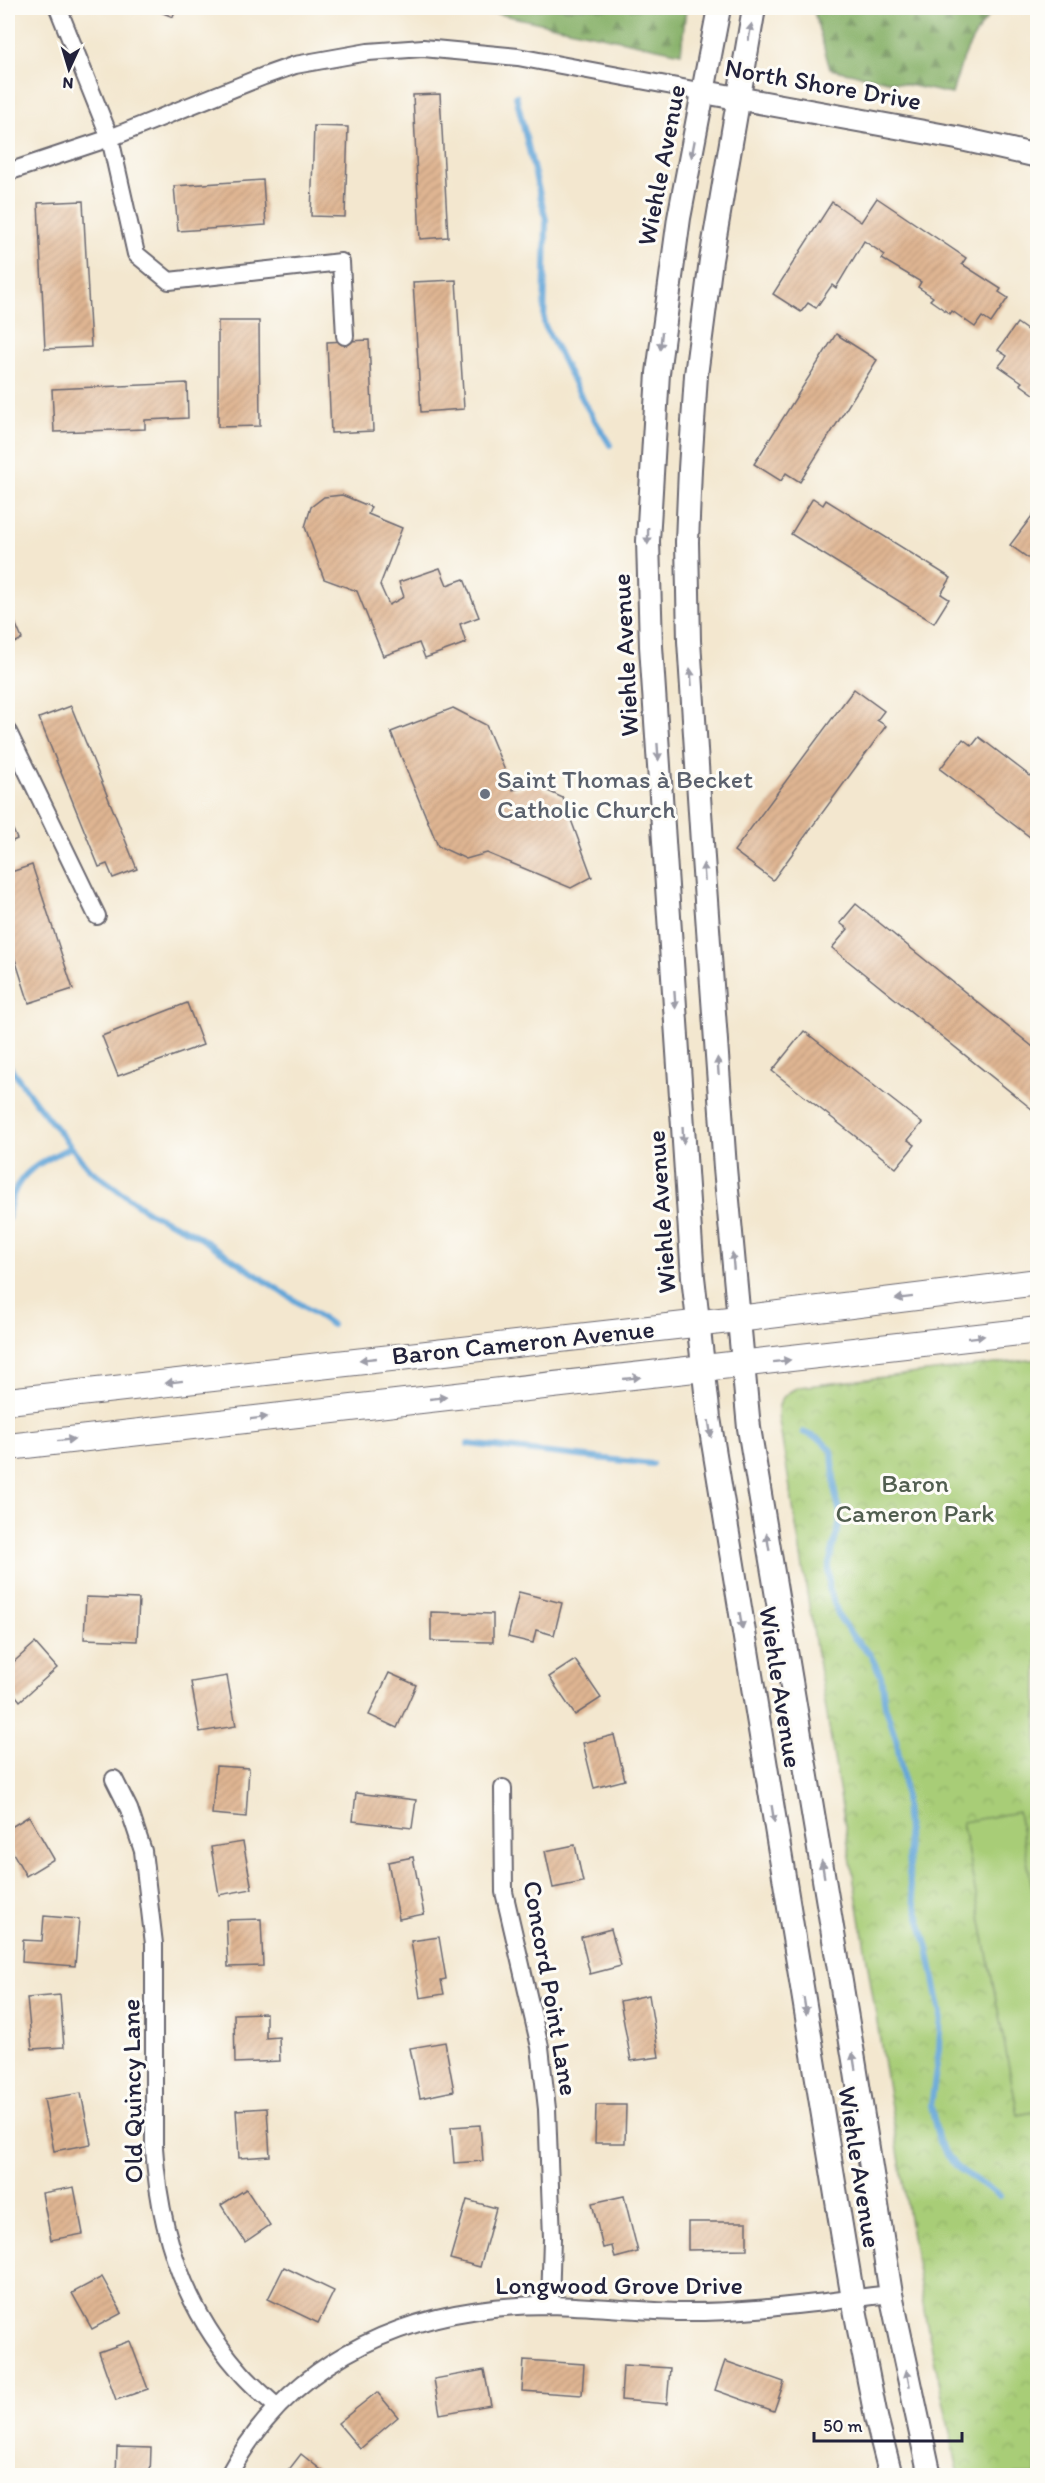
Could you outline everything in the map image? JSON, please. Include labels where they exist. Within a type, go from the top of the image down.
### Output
[{"type":"main road","name":"Wiehle Avenue","points":[[719,8],[679,218],[663,328],[654,415],[648,541],[651,646],[686,1173],[698,1323],[709,1418],[727,1533],[853,2299],[876,2416],[891,2475]]},
{"type":"main road","name":"Wiehle Avenue","points":[[754,8],[711,260],[693,415],[687,542],[689,641],[695,732],[738,1319],[749,1428],[891,2294],[930,2475]]},
{"type":"main road","name":"North Shore Drive","points":[[704,92],[957,138],[1038,156]]},
{"type":"main road","name":"Baron Cameron Avenue","points":[[8,1401],[738,1319],[1038,1282]]},
{"type":"main road","name":"Baron Cameron Avenue","points":[[8,1447],[380,1404],[704,1371],[1038,1330]]},
{"type":"street","points":[[58,8],[110,138],[136,254],[169,281],[341,262],[345,336]]},
{"type":"street","name":"North Shore Drive","points":[[8,172],[110,138],[295,65],[368,52],[423,48],[518,57],[704,92]]},
{"type":"street","points":[[8,732],[97,916]]},
{"type":"street","name":"Old Quincy Lane","points":[[114,1779],[132,1820],[147,1872],[154,1944],[154,2147],[156,2176],[165,2230],[193,2305],[213,2338],[239,2370],[277,2408]]},
{"type":"street","name":"Concord Point Lane","points":[[502,1788],[504,1892],[540,2047],[547,2109],[552,2238],[550,2305]]},
{"type":"street","name":"Longwood Grove Drive","points":[[228,2475],[237,2457],[277,2408],[300,2385],[330,2362],[400,2327],[437,2317],[483,2310],[550,2305],[678,2312],[741,2312],[891,2294]]},
{"type":"green space","points":[[489,8],[686,8],[681,53],[489,12]]},
{"type":"green space","points":[[813,8],[995,8],[968,48],[952,94],[830,69]]},
{"type":"green space","name":"Baron Cameron Park","points":[[1037,1359],[1037,2475],[959,2475],[925,2316],[778,1409],[783,1397],[799,1387]]},
{"type":"green space","points":[[1018,1812],[1037,1913],[1038,2111],[1018,2115],[962,1822]]},
{"type":"building","points":[[157,8],[180,8],[179,12],[175,10],[173,17],[156,10]]},
{"type":"building","points":[[1038,56],[1038,70],[1037,71],[1033,58]]},
{"type":"building","points":[[440,94],[448,237],[420,239],[413,95]]},
{"type":"building","points":[[314,126],[348,127],[345,217],[311,216]]},
{"type":"building","points":[[263,180],[266,225],[178,231],[174,186]]},
{"type":"building","points":[[877,198],[966,258],[962,264],[1001,289],[999,292],[1008,298],[991,323],[982,317],[975,327],[952,311],[950,314],[930,300],[933,297],[918,287],[921,282],[882,259],[885,255],[864,241],[836,288],[832,285],[816,308],[808,303],[801,312],[773,294],[832,202],[861,222]]},
{"type":"building","points":[[83,201],[91,347],[45,349],[38,203]]},
{"type":"building","points":[[456,280],[464,409],[421,412],[413,282]]},
{"type":"building","points":[[218,321],[259,321],[260,426],[218,427]]},
{"type":"building","points":[[1017,323],[1038,338],[1038,397],[999,366],[1007,356],[998,350]]},
{"type":"building","points":[[836,334],[877,360],[800,482],[786,473],[781,481],[754,464]]},
{"type":"building","points":[[369,340],[373,431],[331,433],[327,342]]},
{"type":"building","points":[[187,383],[188,418],[145,420],[145,429],[54,432],[52,389]]},
{"type":"building","points":[[342,495],[371,507],[368,514],[402,528],[380,585],[389,605],[404,597],[399,582],[440,568],[447,585],[464,579],[479,617],[460,624],[466,643],[425,658],[419,643],[383,656],[357,591],[324,579],[305,527],[311,507],[324,497]]},
{"type":"building","points":[[813,498],[823,505],[826,500],[951,578],[941,594],[949,599],[934,623],[791,534]]},
{"type":"building","points":[[1035,512],[1038,514],[1038,565],[1010,545]]},
{"type":"building","points":[[8,606],[22,639],[8,646]]},
{"type":"building","points":[[854,689],[884,711],[877,720],[886,726],[773,880],[734,851]]},
{"type":"building","points":[[71,706],[137,869],[113,878],[107,864],[99,867],[39,718]]},
{"type":"building","name":"Saint Thomas à Becket Catholic Church","points":[[453,708],[486,725],[513,790],[535,785],[563,798],[592,877],[571,888],[487,853],[466,859],[438,846],[391,732]]},
{"type":"building","points":[[979,737],[1038,782],[1038,843],[940,769],[963,739],[972,746]]},
{"type":"building","points":[[8,818],[17,839],[8,843]]},
{"type":"building","points":[[32,865],[73,989],[29,1003],[8,937],[8,873]]},
{"type":"building","points":[[856,904],[1038,1051],[1038,1114],[832,948],[848,929],[840,923]]},
{"type":"building","points":[[187,1003],[203,1045],[118,1076],[102,1036]]},
{"type":"building","points":[[804,1031],[922,1123],[908,1140],[915,1145],[896,1168],[772,1071]]},
{"type":"building","points":[[519,1592],[562,1603],[554,1635],[536,1630],[533,1643],[508,1637]]},
{"type":"building","points":[[86,1597],[139,1599],[137,1641],[84,1639]]},
{"type":"building","points":[[431,1612],[493,1614],[493,1642],[431,1641]]},
{"type":"building","points":[[35,1643],[57,1668],[20,1701],[8,1686],[8,1667]]},
{"type":"building","points":[[575,1660],[601,1698],[575,1715],[549,1677]]},
{"type":"building","points":[[389,1673],[416,1685],[397,1728],[369,1715]]},
{"type":"building","points":[[227,1676],[236,1726],[200,1732],[191,1682]]},
{"type":"building","points":[[614,1735],[625,1780],[594,1788],[583,1743]]},
{"type":"building","points":[[216,1766],[249,1768],[246,1817],[212,1814]]},
{"type":"building","points":[[356,1793],[416,1800],[412,1828],[353,1821]]},
{"type":"building","points":[[29,1816],[54,1859],[26,1876],[8,1844],[8,1829]]},
{"type":"building","points":[[243,1842],[252,1889],[219,1895],[211,1847]]},
{"type":"building","points":[[575,1845],[583,1882],[553,1888],[545,1851]]},
{"type":"building","points":[[413,1857],[424,1914],[399,1919],[388,1862]]},
{"type":"building","points":[[44,1916],[79,1919],[75,1966],[22,1962],[23,1940],[42,1941]]},
{"type":"building","points":[[261,1919],[263,1966],[228,1967],[226,1920]]},
{"type":"building","points":[[611,1929],[621,1966],[590,1974],[581,1937]]},
{"type":"building","points":[[439,1937],[446,1979],[441,1980],[444,1994],[420,1998],[411,1941]]},
{"type":"building","points":[[60,1995],[64,2047],[32,2049],[27,1998]]},
{"type":"building","points":[[649,1995],[659,2057],[631,2061],[620,2001]]},
{"type":"building","points":[[266,2013],[266,2038],[279,2037],[280,2061],[235,2063],[234,2014]]},
{"type":"building","points":[[445,2042],[454,2091],[420,2098],[410,2048]]},
{"type":"building","points":[[81,2093],[91,2144],[54,2151],[44,2099]]},
{"type":"building","points":[[596,2105],[626,2105],[625,2143],[595,2143]]},
{"type":"building","points":[[267,2108],[270,2156],[239,2158],[236,2110]]},
{"type":"building","points":[[480,2125],[483,2161],[454,2163],[451,2127]]},
{"type":"building","points":[[74,2187],[83,2234],[51,2240],[42,2193]]},
{"type":"building","points":[[246,2189],[270,2225],[245,2242],[221,2205]]},
{"type":"building","points":[[624,2196],[638,2252],[615,2258],[612,2246],[603,2248],[592,2203]]},
{"type":"building","points":[[467,2200],[496,2208],[480,2267],[450,2259]]},
{"type":"building","points":[[688,2222],[747,2222],[747,2249],[688,2250]]},
{"type":"building","points":[[284,2267],[334,2291],[318,2323],[268,2299]]},
{"type":"building","points":[[102,2277],[122,2313],[92,2329],[72,2293]]},
{"type":"building","points":[[130,2341],[148,2389],[116,2400],[99,2352]]},
{"type":"building","points":[[524,2360],[584,2364],[582,2395],[522,2391]]},
{"type":"building","points":[[725,2361],[784,2382],[774,2411],[715,2390]]},
{"type":"building","points":[[623,2365],[670,2368],[667,2404],[621,2400]]},
{"type":"building","points":[[484,2370],[491,2405],[440,2414],[434,2379]]},
{"type":"building","points":[[377,2392],[398,2417],[360,2449],[338,2423]]},
{"type":"building","points":[[117,2447],[151,2448],[150,2476],[116,2476]]},
{"type":"building","points":[[301,2454],[325,2473],[323,2476],[284,2476]]},
{"type":"waterway","points":[[516,96],[546,220],[544,324],[585,404],[610,445]]},
{"type":"waterway","points":[[8,1064],[88,1168],[148,1212],[193,1233],[332,1325]]},
{"type":"waterway","points":[[8,1219],[14,1191],[20,1181],[36,1166],[71,1147]]},
{"type":"waterway","points":[[803,1432],[821,1440],[832,1451],[835,1493],[841,1517],[829,1564],[829,1588],[839,1617],[854,1638],[870,1654],[881,1676],[885,1705],[896,1739],[904,1783],[910,1886],[928,1948],[941,2014],[931,2106],[939,2142],[955,2166],[1000,2196]]},
{"type":"waterway","points":[[468,1444],[652,1464]]},
{"type":"place","name":"Saint Thomas à Becket Catholic Church","points":[[485,794]]}]
